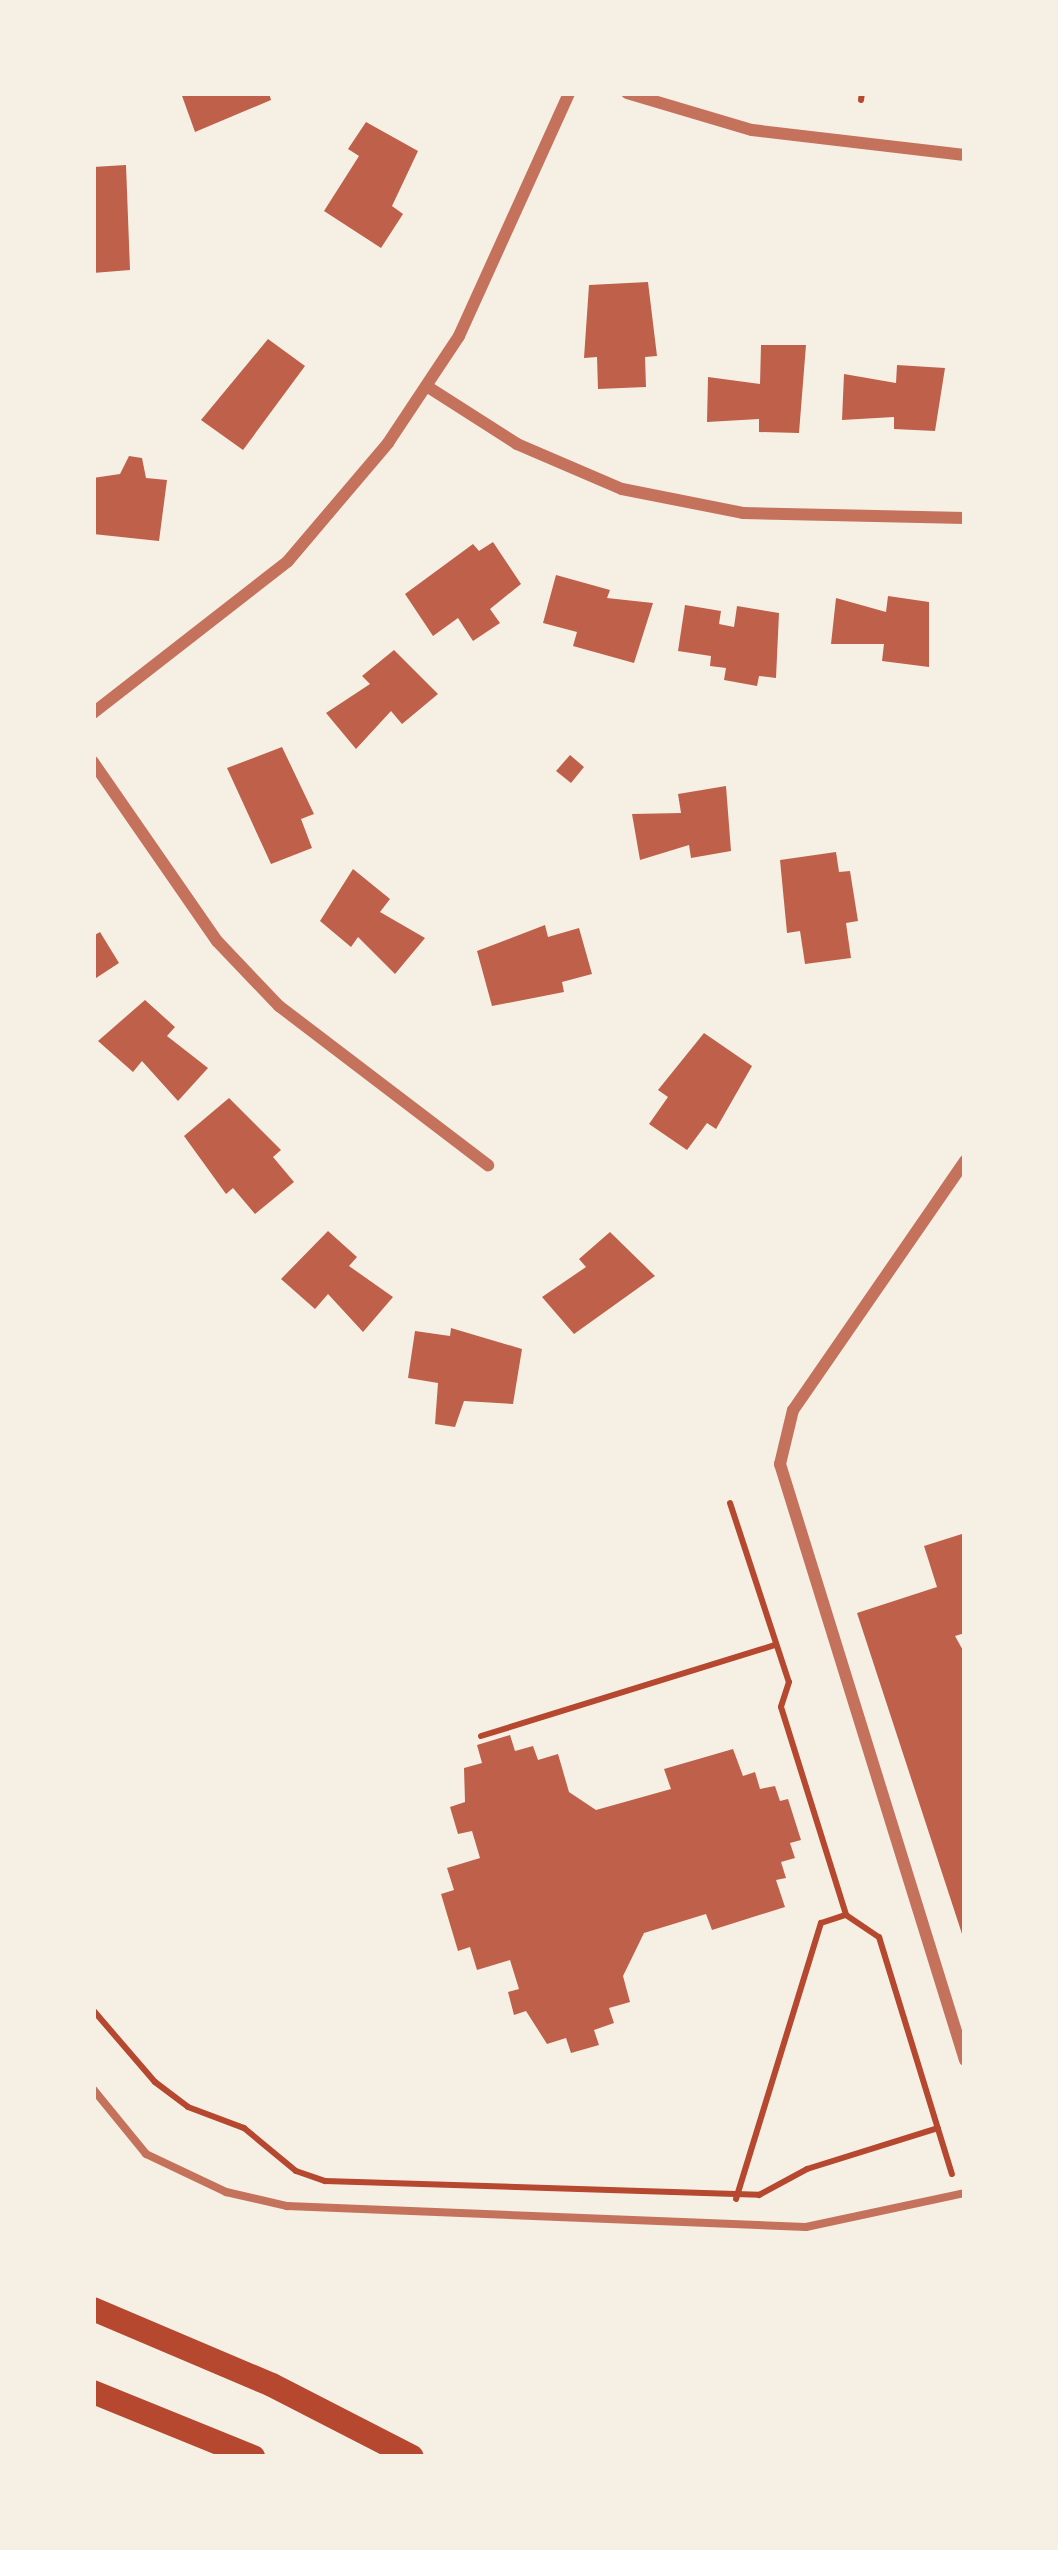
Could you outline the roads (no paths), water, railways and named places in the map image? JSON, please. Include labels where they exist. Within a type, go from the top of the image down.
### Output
[{"type":"main road","points":[[93,2308],[272,2385],[412,2457]]},
{"type":"main road","points":[[93,2392],[253,2457]]},
{"type":"street","points":[[93,713],[288,561],[428,387],[503,249],[569,93]]},
{"type":"street","points":[[627,93],[752,130],[965,155]]},
{"type":"street","points":[[428,387],[518,444],[622,489],[743,513],[965,518]]},
{"type":"street","points":[[93,762],[217,941],[279,1006],[488,1166]]},
{"type":"street","points":[[965,1161],[793,1410],[780,1464],[965,2060]]},
{"type":"lane","points":[[93,2090],[146,2154],[226,2192],[286,2206],[736,2228],[806,2227],[962,2194]]}]
